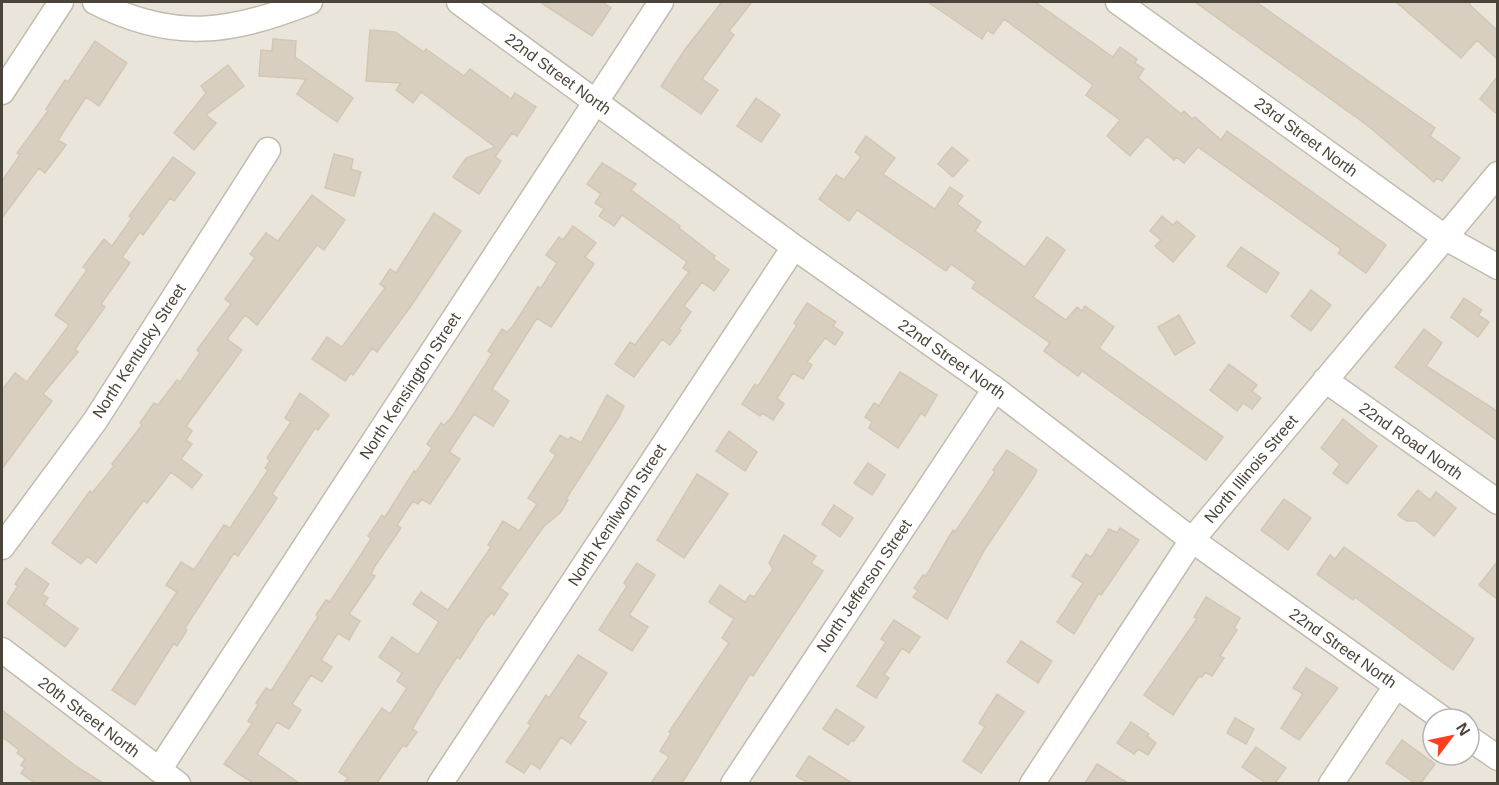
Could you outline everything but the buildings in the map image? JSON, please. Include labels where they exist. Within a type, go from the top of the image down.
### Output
[{"type":"street","points":[[2,92],[61,2]]},
{"type":"street","points":[[95,2],[154,24],[199,29],[232,27],[267,19],[310,2]]},
{"type":"street","name":"22nd Street North","points":[[459,2],[794,247],[995,389],[1192,540],[1426,707]]},
{"type":"street","name":"North Kensington Street","points":[[168,777],[595,102],[661,2]]},
{"type":"street","name":"23rd Street North","points":[[1118,2],[1446,238],[1497,267]]},
{"type":"street","name":"North Kentucky Street","points":[[2,547],[95,421],[268,150]]},
{"type":"street","name":"North Illinois Street","points":[[1032,783],[1192,540],[1497,174]]},
{"type":"street","name":"North Kenilworth Street","points":[[440,783],[794,247]]},
{"type":"street","name":"22nd Road North","points":[[1325,381],[1497,502]]},
{"type":"street","name":"North Jefferson Street","points":[[733,783],[995,389]]},
{"type":"street","name":"20th Street North","points":[[2,650],[168,777]]},
{"type":"street","points":[[1331,783],[1396,686]]},
{"type":"street","points":[[1481,747],[1497,758]]},
{"type":"shaded area","points":[[2,2],[1497,2],[1497,783],[2,784]]}]
